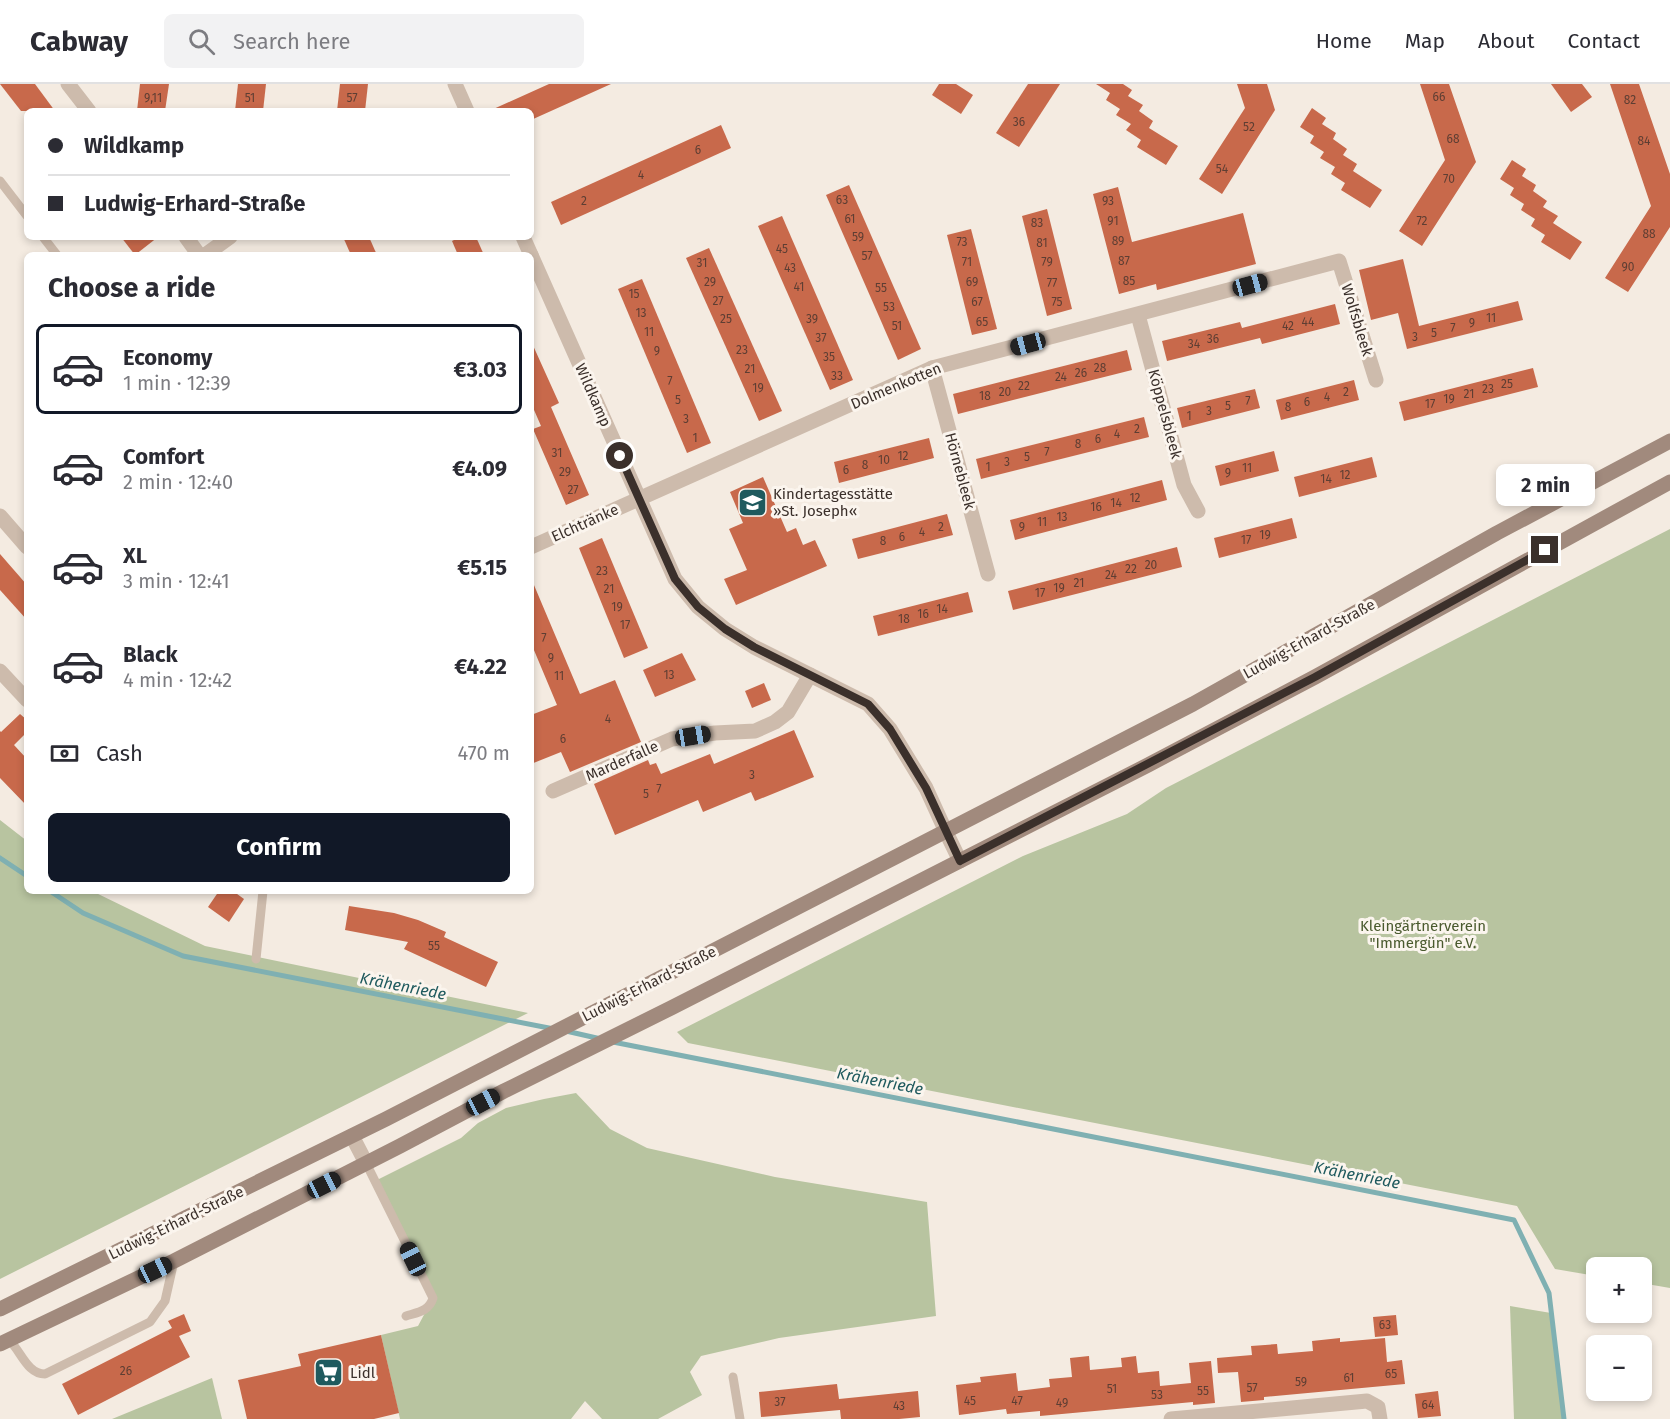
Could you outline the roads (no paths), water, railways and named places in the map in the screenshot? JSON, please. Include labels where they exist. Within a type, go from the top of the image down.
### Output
[{"type":"main road","name":"Ludwig-Erhard-Straße","points":[[0,1309],[352,1136],[1193,704],[1497,533],[1670,441]]},
{"type":"main road","name":"Ludwig-Erhard-Straße","points":[[5,1342],[174,1261],[504,1090],[960,861],[1315,677],[1670,482]]},
{"type":"street","points":[[68,84],[87,108]]},
{"type":"street","points":[[455,84],[462,108]]},
{"type":"street","points":[[209,252],[226,240]]},
{"type":"street","name":"Dolmenkotten","points":[[639,499],[932,368],[1339,261]]},
{"type":"street","name":"Wolfsbleek","points":[[1339,261],[1376,380]]},
{"type":"street","name":"Wildkamp","points":[[534,262],[675,579],[698,607],[735,635],[868,704],[890,729],[926,788],[946,832]]},
{"type":"street","name":"Köppelsbleek","points":[[1138,315],[1184,485],[1198,511]]},
{"type":"street","name":"Hörnebleek","points":[[932,368],[988,574]]},
{"type":"street","name":"Elchtränke","points":[[534,545],[639,499]]},
{"type":"street","points":[[0,516],[24,544]]},
{"type":"street","points":[[0,671],[24,697]]},
{"type":"street","name":"Marderfalle","points":[[553,791],[672,739],[715,733],[755,731],[775,722],[788,712],[810,675]]},
{"type":"street","points":[[946,832],[960,861]]},
{"type":"street","points":[[352,1136],[366,1163]]},
{"type":"street","points":[[1171,1419],[1366,1401],[1378,1407],[1380,1419]]},
{"type":"lane","points":[[0,181],[24,212]]},
{"type":"lane","points":[[256,959],[263,894]]},
{"type":"lane","points":[[366,1163],[433,1298],[430,1306],[423,1311],[406,1316]]},
{"type":"lane","points":[[5,1342],[18,1348],[36,1374],[45,1374],[150,1322],[165,1301],[174,1261]]},
{"type":"lane","points":[[733,1377],[740,1419]]},
{"type":"waterway","name":"Krähenriede","points":[[0,858],[24,874]]},
{"type":"waterway","name":"Krähenriede","points":[[54,894],[83,913],[183,956],[554,1029]]},
{"type":"waterway","name":"Krähenriede","points":[[566,1031],[601,1039]]},
{"type":"waterway","name":"Krähenriede","points":[[613,1042],[1514,1220],[1549,1293],[1564,1419]]},
{"type":"place","name":"Kindertagesstätte »St. Joseph«","points":[[752,503]]},
{"type":"place","name":"Lidl","points":[[329,1373]]},
{"type":"park label","name":"Kleingärtnerverein \"Immergün\" e.V.","points":[[1423,934]]}]
